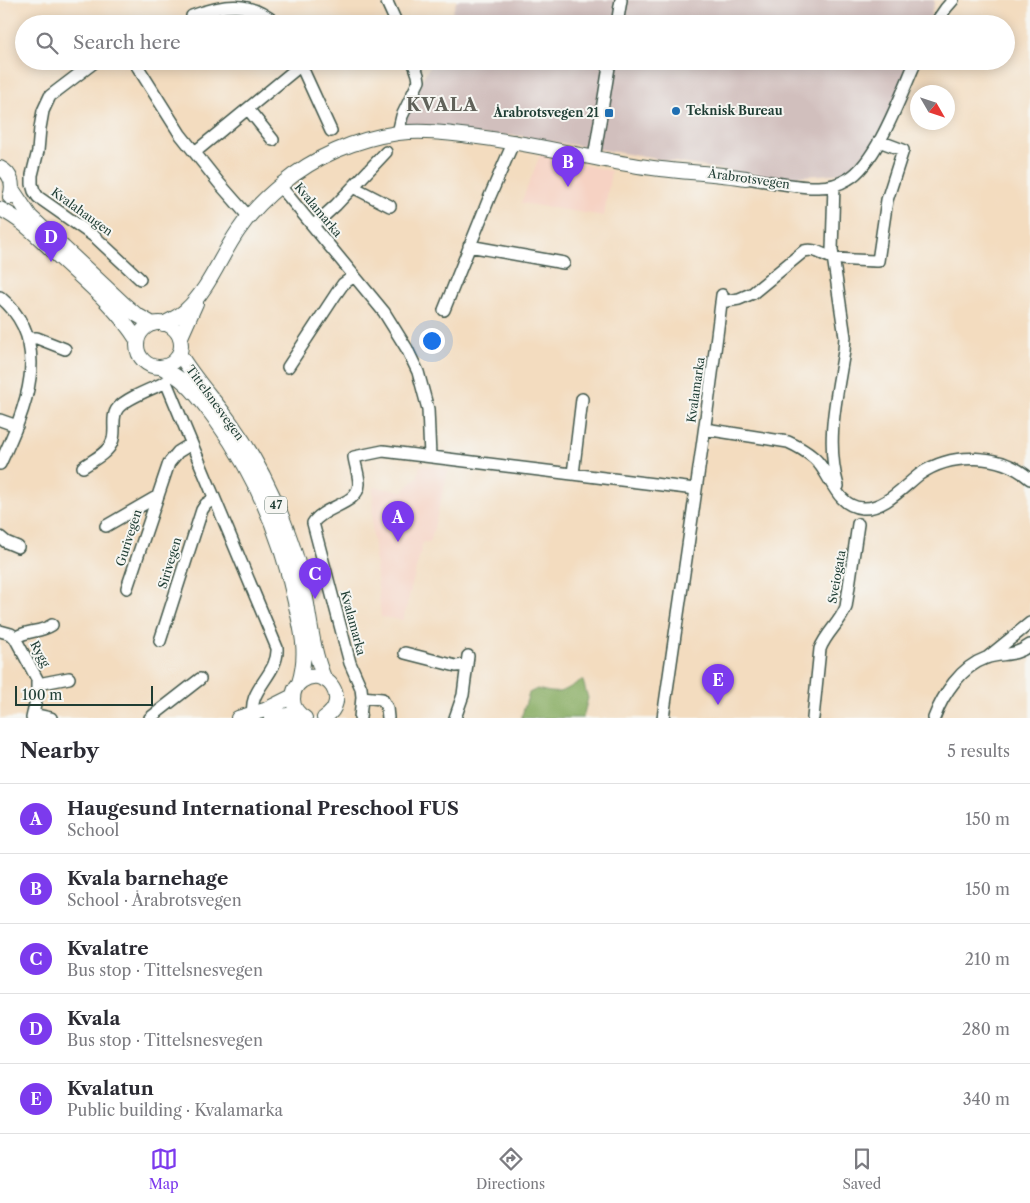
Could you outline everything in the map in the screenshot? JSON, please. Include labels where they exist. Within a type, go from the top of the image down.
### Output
[{"type":"main road","name":"Årabrotsvegen","points":[[179,346],[199,295],[248,216],[297,172],[334,152],[376,137],[398,133],[447,133],[514,141],[644,167],[746,178]]},
{"type":"main road","name":"47","points":[[0,168],[9,175],[12,182],[10,197],[0,207],[24,224],[116,312],[137,340],[138,354],[142,360],[154,367],[161,367]]},
{"type":"main road","name":"47","points":[[12,189],[30,216],[124,304],[137,315],[171,327],[176,332],[179,346]]},
{"type":"main road","name":"Årabrotsvegen","points":[[158,324],[185,311],[199,295]]},
{"type":"main road","points":[[137,340],[140,333],[146,327],[158,324]]},
{"type":"main road","points":[[161,367],[169,365],[175,360],[179,346]]},
{"type":"main road","name":"Tittelsnesvegen","points":[[179,346],[194,377],[231,423],[248,449],[282,517],[303,583],[315,653],[325,680]]},
{"type":"main road","name":"Tittelsnesvegen","points":[[161,367],[185,383],[196,394],[222,430],[258,489],[285,560],[298,613],[304,653],[304,668],[296,690]]},
{"type":"main road","points":[[238,718],[253,716],[273,707],[311,677],[325,680]]},
{"type":"main road","name":"47","points":[[325,680],[332,686],[336,695],[336,705],[328,716]]},
{"type":"main road","points":[[296,690],[294,705],[303,717]]},
{"type":"main road","points":[[271,718],[303,717]]},
{"type":"street","points":[[386,0],[393,15]]},
{"type":"street","points":[[618,15],[621,0]]},
{"type":"street","points":[[941,15],[953,0]]},
{"type":"street","points":[[194,15],[222,3],[251,7],[266,15]]},
{"type":"street","name":"Kvalahaugen","points":[[84,70],[50,96],[43,110],[32,184],[38,197],[95,237],[140,279]]},
{"type":"street","points":[[140,70],[180,134],[248,216]]},
{"type":"street","points":[[195,152],[292,70]]},
{"type":"street","points":[[303,70],[331,131]]},
{"type":"street","points":[[398,133],[402,116],[419,81],[416,70]]},
{"type":"street","points":[[594,158],[609,70]]},
{"type":"street","name":"Årabrotsvegen","points":[[746,178],[819,188],[849,179],[872,154],[912,70]]},
{"type":"street","points":[[248,109],[273,140]]},
{"type":"street","points":[[444,310],[514,141]]},
{"type":"street","points":[[832,257],[878,261],[887,200],[904,150],[879,141]]},
{"type":"street","points":[[313,226],[386,152]]},
{"type":"street","points":[[834,185],[832,257],[844,337],[844,351],[831,444],[832,463],[840,495]]},
{"type":"street","name":"Kvalamarka","points":[[280,186],[384,312],[397,331],[418,372],[428,409],[430,456]]},
{"type":"street","points":[[353,187],[390,206]]},
{"type":"street","points":[[469,246],[564,263]]},
{"type":"street","name":"Kvalamarka","points":[[663,718],[722,299],[738,299],[753,293],[804,251],[814,250],[832,257]]},
{"type":"street","points":[[288,367],[343,284],[354,276]]},
{"type":"street","points":[[0,297],[16,314],[28,338],[31,369],[25,403],[7,423],[0,464]]},
{"type":"street","points":[[28,338],[37,338],[65,349]]},
{"type":"street","points":[[83,467],[107,450],[110,445],[114,435],[114,413],[118,408],[166,382],[277,648],[276,662],[254,698],[253,716]]},
{"type":"street","points":[[573,474],[582,399]]},
{"type":"street","points":[[0,411],[7,423]]},
{"type":"street","points":[[705,429],[788,442],[814,458],[824,469],[840,495],[852,505],[860,508],[876,506],[930,468],[944,463],[971,458],[1005,464],[1030,479]]},
{"type":"street","name":"Gurivegen","points":[[127,588],[169,463],[178,452],[191,444]]},
{"type":"street","name":"Kvalamarka","points":[[360,718],[362,697],[359,680],[350,663],[313,523],[317,517],[353,497],[358,491],[359,483],[354,457],[383,451],[695,489]]},
{"type":"street","name":"Gurivegen","points":[[106,526],[158,496]]},
{"type":"street","name":"Sirivegen","points":[[160,641],[202,510],[206,504],[214,499]]},
{"type":"street","name":"Sveiogata","points":[[813,718],[820,649],[823,642],[843,616],[846,607],[850,592],[858,524]]},
{"type":"street","points":[[0,537],[18,547]]},
{"type":"street","points":[[934,718],[953,684],[965,670],[987,658],[1030,623]]},
{"type":"street","name":"Rygg","points":[[15,638],[26,633],[45,630],[52,625]]},
{"type":"street","name":"Rygg","points":[[0,631],[11,634],[15,638],[35,672],[38,684],[33,716],[52,718]]},
{"type":"street","points":[[987,658],[1016,654],[1030,645]]},
{"type":"street","points":[[405,653],[456,666],[468,661],[463,695],[455,718]]},
{"type":"street","name":"Rygg","points":[[38,684],[69,678]]},
{"type":"street","points":[[150,718],[200,679]]},
{"type":"street","points":[[362,697],[382,699],[387,708],[388,718]]},
{"type":"shaded area","points":[[457,0],[934,0],[931,15],[451,15]]},
{"type":"shaded area","points":[[427,70],[911,70],[887,127],[850,173],[770,178],[521,136],[398,132],[398,117]]},
{"type":"shaded area","points":[[540,155],[611,171],[604,216],[521,203]]},
{"type":"shaded area","points":[[420,465],[449,469],[430,543],[423,542],[403,620],[381,617],[372,527],[373,487],[403,491],[418,476]]},
{"type":"green space","points":[[583,681],[588,698],[583,718],[521,718],[529,693],[537,689],[560,692]]},
{"type":"place","name":"Teknisk Bureau","points":[[676,111]]},
{"type":"place","name":"Årabrotsvegen 21","points":[[609,113]]},
{"type":"place","name":"Kvala barnehage","points":[[568,187]]},
{"type":"place","name":"Kvala","points":[[51,262]]},
{"type":"place","name":"Haugesund International Preschool FUS","points":[[398,542]]},
{"type":"place","name":"Kvalatre","points":[[315,599]]},
{"type":"place","name":"Kvalatun","points":[[718,705]]},
{"type":"district","name":"KVALA","points":[[442,105]]}]
